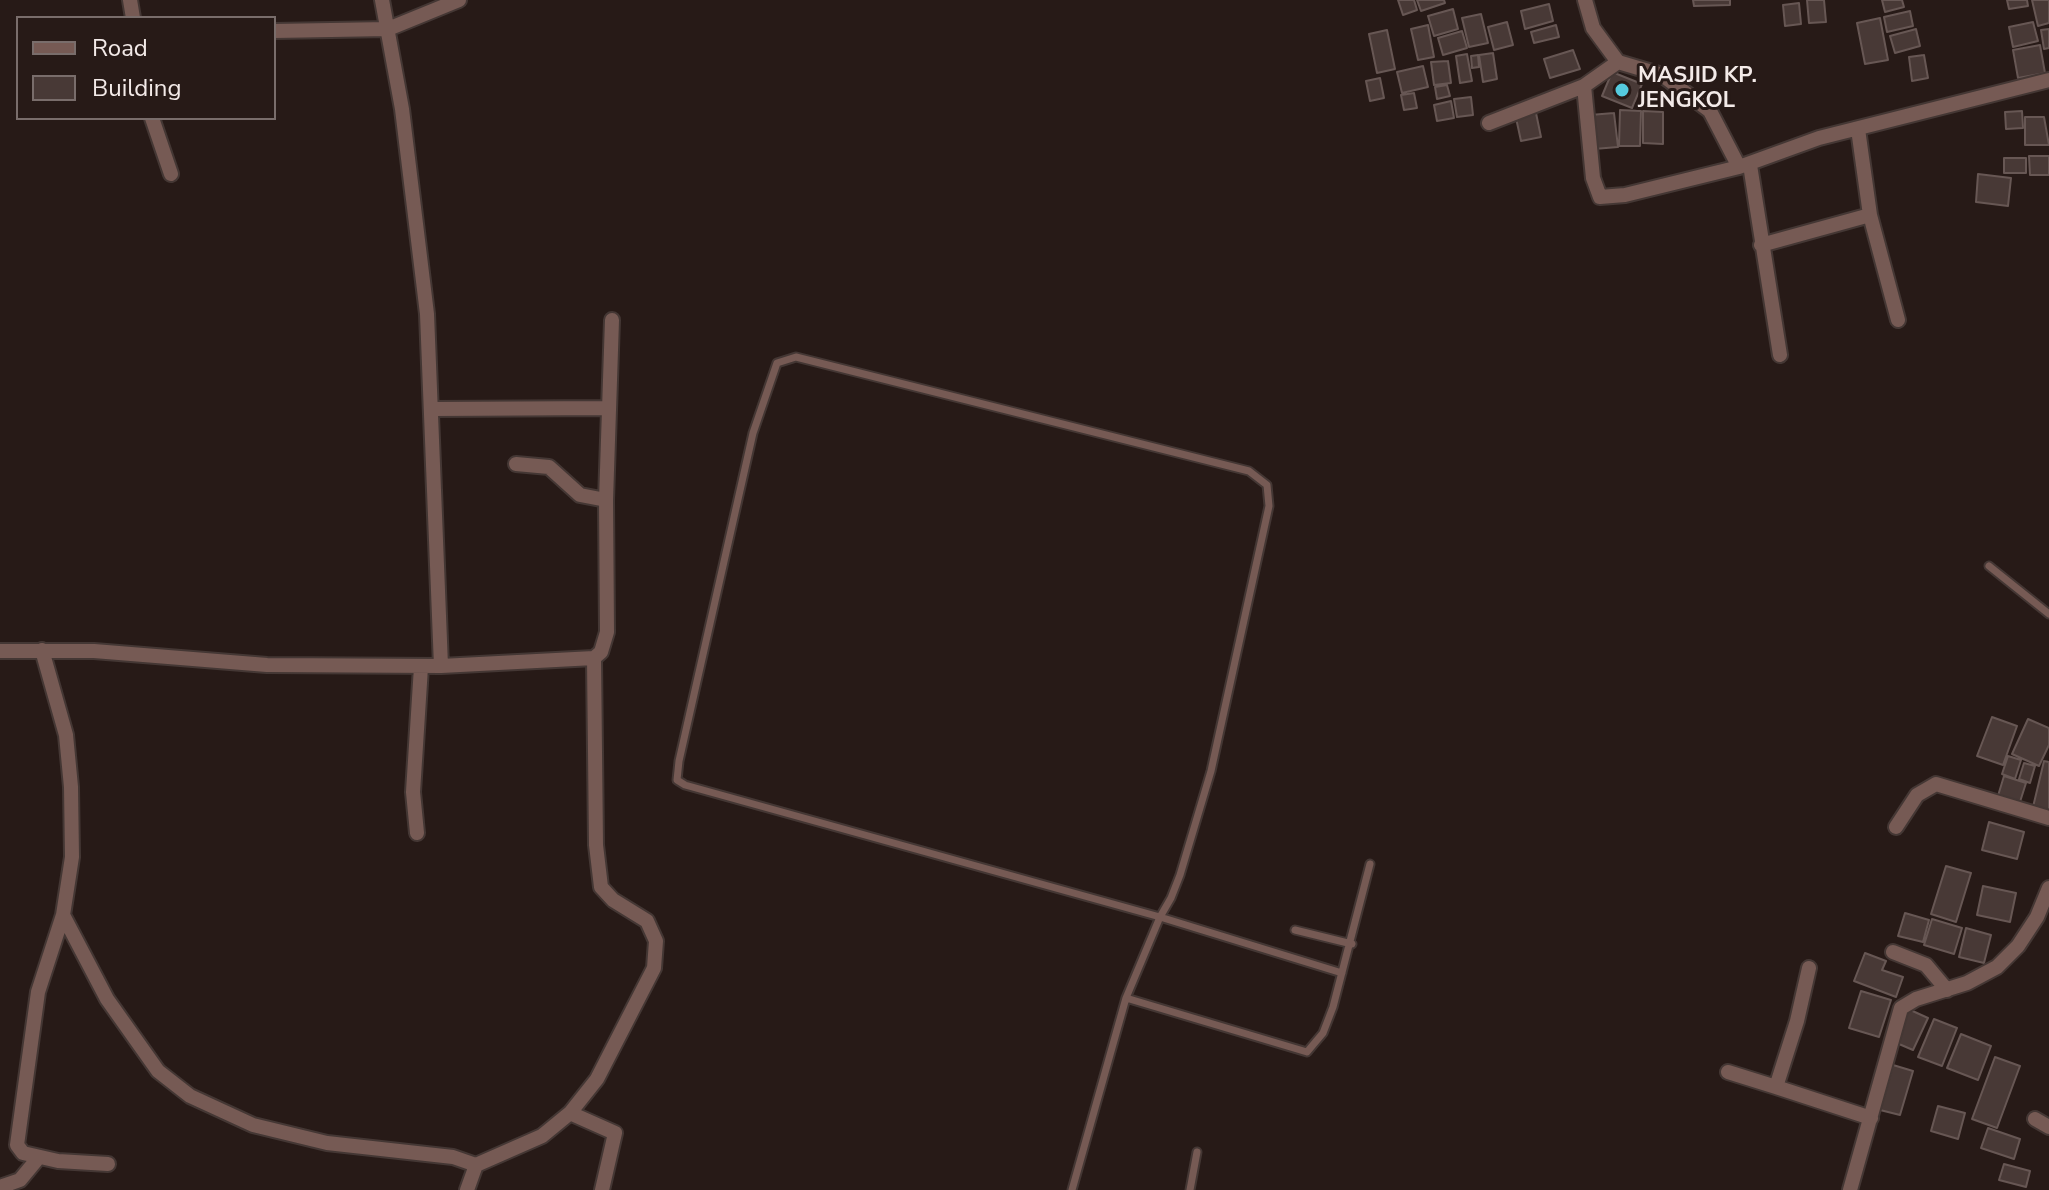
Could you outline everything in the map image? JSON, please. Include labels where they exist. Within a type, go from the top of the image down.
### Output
[{"type":"street","points":[[382,0],[402,109],[427,314],[441,666]]},
{"type":"street","points":[[276,31],[388,29],[459,0]]},
{"type":"street","points":[[1585,0],[1593,28],[1618,62],[1662,75],[1710,111],[1745,166],[1780,355]]},
{"type":"street","points":[[1489,123],[1584,86],[1618,62]]},
{"type":"street","points":[[1584,86],[1593,178],[1600,197],[1625,195],[1745,166],[1819,138],[2049,80]]},
{"type":"street","points":[[153,120],[171,174]]},
{"type":"street","points":[[1858,129],[1870,215],[1898,320]]},
{"type":"street","points":[[1761,245],[1870,215]]},
{"type":"street","points":[[0,651],[42,650],[267,665],[421,667],[594,658],[601,652],[607,632],[606,500],[612,320]]},
{"type":"street","points":[[433,409],[609,408]]},
{"type":"street","points":[[516,464],[549,467],[580,495],[606,500]]},
{"type":"street","points":[[42,650],[63,720],[71,787],[72,857],[63,915],[38,992],[17,1145],[23,1153],[39,1157],[108,1164]]},
{"type":"street","points":[[63,915],[107,999],[158,1071],[190,1096],[227,1117],[327,1143],[453,1157],[476,1165],[542,1136],[570,1113],[611,1057],[654,968],[656,941],[647,921],[613,900],[601,887],[596,845],[594,658]]},
{"type":"street","points":[[417,833],[413,792],[421,667]]},
{"type":"street","points":[[1896,827],[1917,795],[1936,784],[2049,818]]},
{"type":"street","points":[[1850,1190],[1901,1008],[1916,999],[1987,974],[2004,961],[2037,917],[2049,888]]},
{"type":"street","points":[[1893,952],[1926,965],[1947,990]]},
{"type":"street","points":[[1776,1087],[1797,1021],[1809,968]]},
{"type":"street","points":[[1728,1072],[1871,1118]]},
{"type":"street","points":[[570,1113],[615,1133],[602,1190]]},
{"type":"street","points":[[2035,1119],[2049,1127]]},
{"type":"street","points":[[0,1187],[20,1180],[39,1157]]},
{"type":"street","points":[[467,1190],[476,1165]]},
{"type":"lane","points":[[1072,1190],[1126,998],[1160,917],[1180,875],[1211,771],[1269,506],[1267,485],[1249,471],[796,357],[777,363],[753,433],[681,748],[677,780],[685,785],[1160,917],[1342,973]]},
{"type":"lane","points":[[1989,566],[2049,614]]},
{"type":"lane","points":[[1126,998],[1307,1052],[1323,1033],[1352,944],[1370,864]]},
{"type":"lane","points":[[1295,930],[1352,944]]},
{"type":"lane","points":[[1190,1190],[1197,1152]]},
{"type":"building","points":[[1398,0],[1414,0],[1417,10],[1403,15]]},
{"type":"building","points":[[1417,0],[1444,0],[1445,3],[1421,11]]},
{"type":"building","points":[[1693,0],[1730,0],[1730,5],[1694,6]]},
{"type":"building","points":[[1807,0],[1824,0],[1826,22],[1809,23]]},
{"type":"building","points":[[1882,0],[1902,0],[1904,7],[1885,12]]},
{"type":"building","points":[[2007,0],[2027,0],[2028,6],[2009,9]]},
{"type":"building","points":[[2032,0],[2049,0],[2049,23],[2038,26]]},
{"type":"building","points":[[1799,3],[1801,24],[1785,26],[1783,5]]},
{"type":"building","points":[[1549,4],[1553,21],[1525,29],[1521,11]]},
{"type":"building","points":[[1453,9],[1458,29],[1434,36],[1428,16]]},
{"type":"building","points":[[1910,11],[1913,26],[1887,32],[1884,17]]},
{"type":"building","points":[[1481,14],[1488,43],[1469,47],[1462,18]]},
{"type":"building","points":[[1880,18],[1888,60],[1865,64],[1857,23]]},
{"type":"building","points":[[1507,22],[1513,45],[1494,50],[1488,27]]},
{"type":"building","points":[[2033,22],[2038,41],[2013,47],[2009,27]]},
{"type":"building","points":[[1428,25],[1434,57],[1418,60],[1411,29]]},
{"type":"building","points":[[1556,25],[1559,37],[1534,43],[1531,32]]},
{"type":"building","points":[[1916,29],[1920,46],[1895,53],[1890,36]]},
{"type":"building","points":[[2049,29],[2049,48],[2044,49],[2041,30]]},
{"type":"building","points":[[1387,30],[1395,69],[1377,73],[1369,34]]},
{"type":"building","points":[[1462,31],[1467,48],[1443,55],[1438,38]]},
{"type":"building","points":[[2040,45],[2045,73],[2018,78],[2013,50]]},
{"type":"building","points":[[1573,50],[1580,69],[1550,78],[1544,59]]},
{"type":"building","points":[[1493,53],[1497,79],[1483,82],[1479,55]]},
{"type":"building","points":[[1467,54],[1472,81],[1460,83],[1456,56]]},
{"type":"building","points":[[1478,55],[1479,67],[1472,68],[1471,56]]},
{"type":"building","points":[[1924,55],[1928,78],[1912,81],[1909,57]]},
{"type":"building","points":[[1448,61],[1451,83],[1434,85],[1431,62]]},
{"type":"building","points":[[1423,66],[1428,87],[1402,93],[1397,72]]},
{"type":"building","name":"MASJID KP. JENGKOL","points":[[1612,72],[1642,84],[1632,108],[1602,96]]},
{"type":"building","points":[[1380,78],[1384,98],[1370,101],[1366,81]]},
{"type":"building","points":[[1447,85],[1450,96],[1437,99],[1435,87]]},
{"type":"building","points":[[1414,93],[1417,108],[1404,110],[1401,95]]},
{"type":"building","points":[[1471,97],[1473,115],[1457,117],[1454,99]]},
{"type":"building","points":[[1451,101],[1454,118],[1437,121],[1434,105]]},
{"type":"building","points":[[1620,110],[1641,111],[1640,146],[1619,146]]},
{"type":"building","points":[[1643,111],[1663,112],[1663,144],[1643,143]]},
{"type":"building","points":[[2022,111],[2023,128],[2006,129],[2005,112]]},
{"type":"building","points":[[1536,113],[1541,137],[1521,141],[1516,118]]},
{"type":"building","points":[[1614,113],[1618,147],[1594,149],[1590,115]]},
{"type":"building","points":[[2025,117],[2044,117],[2049,145],[2025,145]]},
{"type":"building","points":[[2029,156],[2049,156],[2049,175],[2030,175]]},
{"type":"building","points":[[2004,158],[2026,158],[2026,173],[2004,173]]},
{"type":"building","points":[[1978,174],[2011,178],[2008,206],[1976,202]]},
{"type":"building","points":[[1992,717],[2017,726],[2003,765],[1977,756]]},
{"type":"building","points":[[2028,719],[2049,728],[2049,745],[2039,766],[2012,754]]},
{"type":"building","points":[[2008,756],[2021,760],[2015,779],[2002,774]]},
{"type":"building","points":[[2044,761],[2049,762],[2049,811],[2033,807]]},
{"type":"building","points":[[2024,763],[2035,766],[2030,783],[2019,779]]},
{"type":"building","points":[[2004,776],[2026,783],[2019,805],[1997,799]]},
{"type":"building","points":[[1989,822],[2024,832],[2017,859],[1982,850]]},
{"type":"building","points":[[1946,866],[1971,873],[1956,922],[1931,914]]},
{"type":"building","points":[[1983,886],[2016,893],[2010,922],[1977,915]]},
{"type":"building","points":[[1905,913],[1929,920],[1923,942],[1898,936]]},
{"type":"building","points":[[1932,919],[1962,928],[1954,954],[1924,945]]},
{"type":"building","points":[[1966,928],[1991,935],[1984,963],[1959,957]]},
{"type":"building","points":[[1865,953],[1886,961],[1882,970],[1903,977],[1896,997],[1854,981]]},
{"type":"building","points":[[1861,991],[1891,1000],[1879,1037],[1849,1028]]},
{"type":"building","points":[[1906,1008],[1928,1018],[1913,1050],[1892,1041]]},
{"type":"building","points":[[1934,1019],[1957,1028],[1942,1066],[1918,1057]]},
{"type":"building","points":[[1961,1034],[1991,1046],[1978,1080],[1947,1068]]},
{"type":"building","points":[[1995,1057],[2020,1066],[1997,1128],[1972,1119]]},
{"type":"building","points":[[1893,1065],[1913,1071],[1900,1115],[1880,1110]]},
{"type":"building","points":[[1938,1106],[1965,1113],[1958,1139],[1931,1131]]},
{"type":"building","points":[[1988,1128],[2020,1139],[2014,1159],[1981,1148]]},
{"type":"building","points":[[2004,1164],[2030,1171],[2026,1187],[1999,1180]]},
{"type":"place","name":"MASJID KP. JENGKOL","points":[[1622,90]]}]
